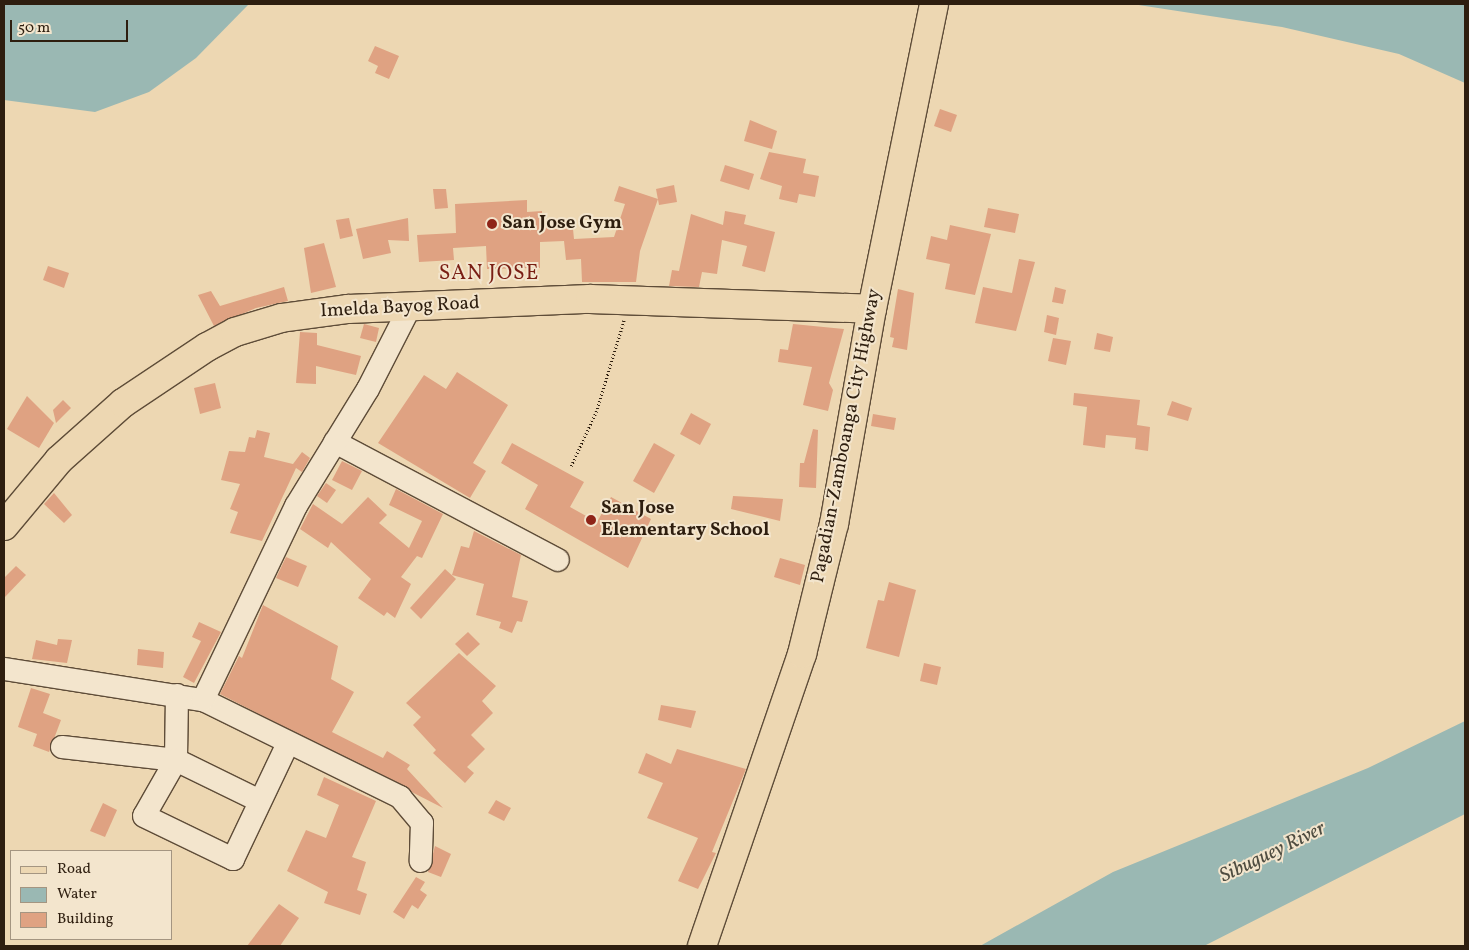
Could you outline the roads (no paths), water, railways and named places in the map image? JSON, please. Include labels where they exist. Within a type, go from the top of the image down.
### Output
[{"type":"main road","name":"Pagadian-Zamboanga City Highway","points":[[702,946],[802,654],[834,524],[872,309],[933,10]]},
{"type":"main road","name":"Imelda Bayog Road","points":[[4,526],[59,460],[102,419],[207,347],[236,332],[281,318],[339,310],[630,300],[872,309]]},
{"type":"street","points":[[203,700],[296,506],[335,442],[410,307]]},
{"type":"street","points":[[335,442],[558,560]]},
{"type":"street","points":[[4,669],[203,700],[400,797],[422,823],[421,861]]},
{"type":"street","points":[[177,695],[176,760],[144,816],[233,859],[288,743]]},
{"type":"street","points":[[62,747],[176,760],[260,801]]},
{"type":"water","points":[[4,4],[249,4],[196,58],[149,92],[95,112],[4,100]]},
{"type":"water","points":[[1132,4],[1465,4],[1465,83],[1399,54],[1282,27]]},
{"type":"water","name":"Sibuguey River","points":[[1465,721],[1465,814],[1204,946],[980,946],[1113,872],[1368,768]]},
{"type":"place","name":"San Jose Gym","points":[[492,224]]},
{"type":"place","name":"San Jose Elementary School","points":[[591,520]]},
{"type":"district","name":"SAN JOSE","points":[[489,274]]}]
